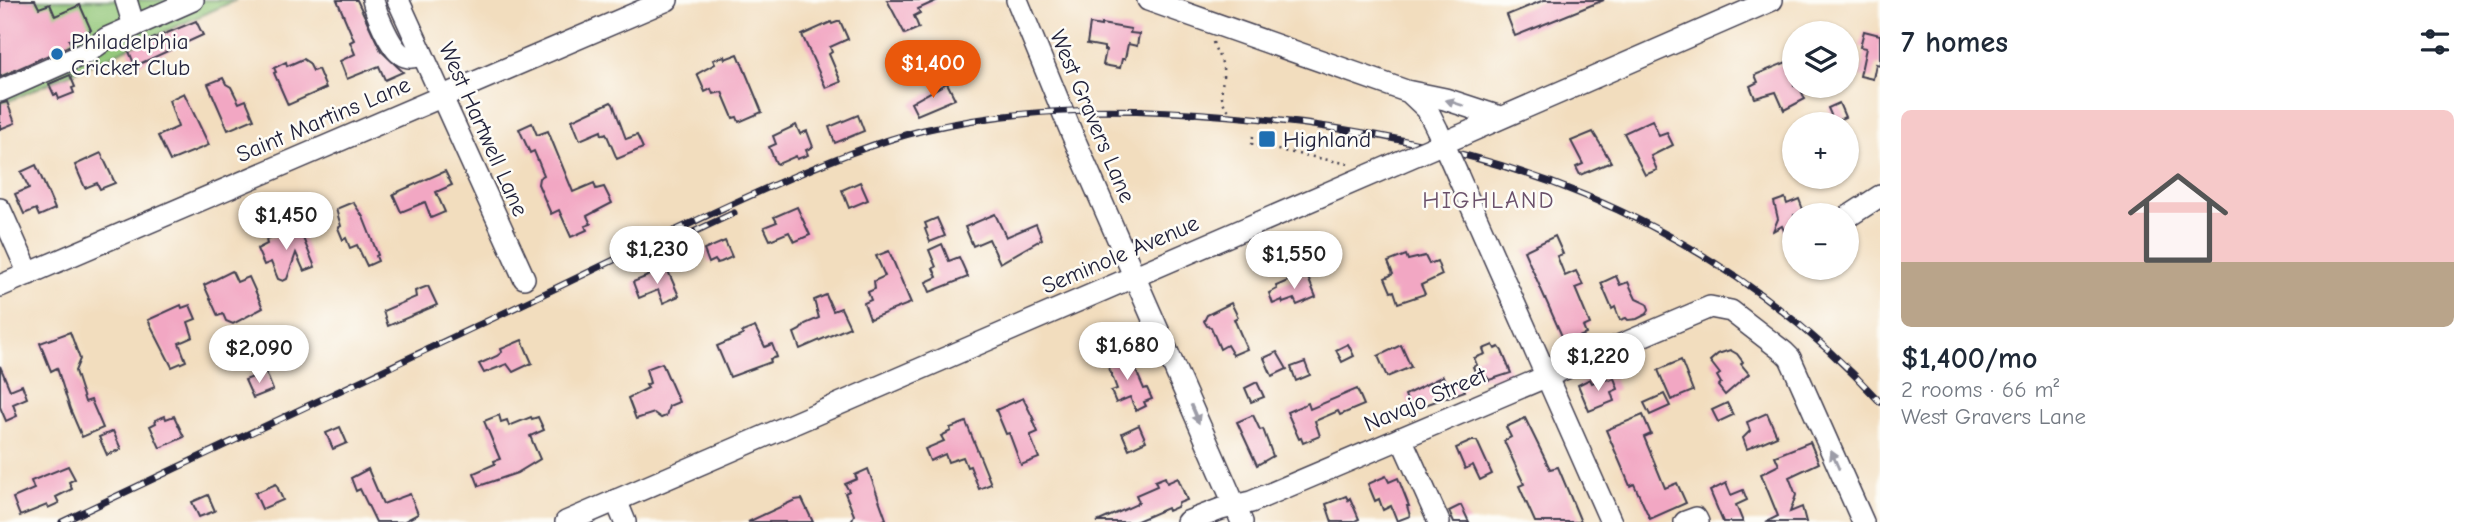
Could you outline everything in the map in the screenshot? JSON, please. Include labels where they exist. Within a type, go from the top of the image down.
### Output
[{"type":"street","points":[[126,0],[134,26]]},
{"type":"street","points":[[0,90],[88,52],[107,38],[193,0]]},
{"type":"street","points":[[373,0],[381,22],[402,56],[410,58],[422,55]]},
{"type":"street","name":"West Hartwell Lane","points":[[398,0],[524,278]]},
{"type":"street","name":"Saint Martins Lane","points":[[0,286],[667,0]]},
{"type":"street","name":"West Gravers Lane","points":[[1017,0],[1239,514]]},
{"type":"street","points":[[1148,0],[1409,92],[1445,99],[1500,117]]},
{"type":"street","name":"Seminole Avenue","points":[[566,522],[1397,163],[1447,135],[1500,117],[1772,0]]},
{"type":"street","points":[[1409,92],[1427,109],[1447,135],[1458,176],[1611,522]]},
{"type":"street","points":[[1859,209],[1880,195]]},
{"type":"street","points":[[0,209],[29,274]]},
{"type":"street","name":"Navajo Street","points":[[1188,522],[1221,509],[1239,514],[1401,438],[1700,310],[1720,308],[1737,315],[1790,358],[1863,522]]},
{"type":"street","points":[[1401,438],[1439,522]]},
{"type":"street","points":[[616,500],[625,522]]},
{"type":"street","points":[[1685,522],[1696,517],[1698,522]]},
{"type":"path","points":[[1213,43],[1222,66],[1222,99],[1230,111]]},
{"type":"path","points":[[1253,136],[1252,145],[1353,165]]},
{"type":"path","points":[[1293,151],[1294,140]]},
{"type":"green space","name":"Philadelphia Cricket Club","points":[[0,0],[236,0],[0,105]]},
{"type":"building","points":[[0,0],[35,0],[39,8],[50,4],[55,16],[80,5],[91,30],[69,40],[71,45],[0,77]]},
{"type":"building","points":[[337,0],[357,0],[381,51],[403,72],[385,80],[379,66],[347,79],[340,61],[355,54],[350,42],[354,40]]},
{"type":"building","points":[[887,0],[938,0],[918,9],[920,13],[914,16],[919,28],[905,34]]},
{"type":"building","points":[[1544,0],[1604,0],[1515,36],[1507,15]]},
{"type":"building","points":[[196,21],[203,35],[135,66],[128,49]]},
{"type":"building","points":[[840,21],[848,39],[830,47],[832,52],[829,54],[841,82],[826,88],[802,35],[831,22]]},
{"type":"building","points":[[1090,24],[1131,29],[1130,33],[1139,34],[1137,46],[1128,44],[1120,68],[1103,65],[1106,50],[1104,47],[1087,44]]},
{"type":"building","points":[[1864,31],[1880,35],[1880,65],[1876,64],[1873,79],[1860,76],[1866,48],[1860,47]]},
{"type":"building","points":[[738,54],[762,112],[739,122],[737,117],[733,118],[722,92],[713,94],[711,89],[705,92],[697,74],[715,64],[713,60]]},
{"type":"building","points":[[303,59],[313,71],[318,69],[326,88],[288,105],[274,68],[286,62],[287,66]]},
{"type":"building","points":[[1782,64],[1782,98],[1805,99],[1784,110],[1776,92],[1755,98],[1750,86],[1758,82],[1755,75]]},
{"type":"building","points":[[70,75],[75,87],[72,88],[74,93],[59,99],[49,84]]},
{"type":"building","points":[[223,78],[239,103],[246,100],[254,119],[228,130],[208,84]]},
{"type":"building","points":[[947,83],[955,99],[917,115],[911,103]]},
{"type":"building","points":[[184,93],[209,145],[170,161],[158,136],[178,127],[169,100]]},
{"type":"building","points":[[7,102],[15,123],[0,129],[0,104]]},
{"type":"building","points":[[611,102],[626,139],[637,135],[643,148],[617,159],[606,133],[602,135],[601,131],[580,140],[572,120]]},
{"type":"building","points":[[1839,103],[1843,112],[1830,112],[1828,108]]},
{"type":"building","points":[[858,115],[864,131],[835,143],[829,127]]},
{"type":"building","points":[[1652,120],[1659,136],[1667,133],[1673,145],[1651,156],[1657,170],[1645,175],[1624,133]]},
{"type":"building","points":[[532,123],[537,135],[548,131],[573,192],[594,183],[596,189],[604,187],[612,203],[587,216],[591,224],[585,226],[587,230],[571,237],[559,210],[551,214],[538,184],[539,178],[544,175],[534,151],[530,153],[519,129]]},
{"type":"building","points":[[796,125],[800,134],[807,131],[813,147],[806,150],[808,155],[797,159],[796,156],[778,164],[769,147],[776,144],[773,136]]},
{"type":"building","points":[[1593,132],[1611,162],[1580,175],[1576,167],[1583,164],[1571,141]]},
{"type":"building","points":[[101,153],[115,183],[100,189],[97,183],[85,188],[75,165]]},
{"type":"building","points":[[36,165],[55,209],[39,216],[36,209],[24,214],[15,194],[29,188],[21,172]]},
{"type":"building","points":[[445,171],[452,185],[436,192],[445,212],[431,218],[425,202],[401,212],[393,194]]},
{"type":"building","points":[[860,182],[868,200],[849,208],[842,190]]},
{"type":"building","points":[[1785,198],[1787,203],[1782,203],[1782,226],[1773,231],[1778,219],[1774,202]]},
{"type":"building","points":[[353,202],[363,217],[378,255],[378,261],[367,266],[357,245],[350,248],[338,228],[341,226],[336,209]]},
{"type":"building","points":[[797,207],[810,235],[794,242],[789,232],[770,240],[764,227],[777,222],[774,217]]},
{"type":"building","points":[[995,214],[1006,237],[1036,224],[1042,239],[1000,263],[989,239],[973,246],[965,227]]},
{"type":"building","points":[[937,218],[945,236],[930,242],[925,223]]},
{"type":"building","points":[[286,224],[289,230],[298,226],[315,267],[304,271],[296,253],[287,279],[283,281],[278,279],[271,262],[264,265],[257,249],[267,244],[266,240],[279,235],[276,228]]},
{"type":"building","points":[[1555,236],[1563,254],[1557,256],[1565,276],[1576,271],[1583,285],[1575,288],[1590,324],[1583,327],[1586,334],[1565,343],[1524,251]]},
{"type":"building","points":[[725,241],[732,257],[709,263],[704,250]]},
{"type":"building","points":[[942,244],[949,261],[959,257],[968,277],[930,292],[926,282],[937,277],[929,250]]},
{"type":"building","points":[[889,251],[911,303],[870,319],[864,303],[871,300],[868,292],[875,289],[874,281],[885,276],[876,256]]},
{"type":"building","points":[[1406,255],[1408,260],[1425,256],[1429,264],[1437,261],[1442,275],[1421,285],[1425,294],[1398,303],[1385,278],[1393,274],[1388,262]]},
{"type":"building","points":[[232,271],[237,282],[249,277],[263,308],[233,324],[226,321],[223,314],[218,316],[204,285]]},
{"type":"building","points":[[668,271],[679,296],[663,303],[658,290],[639,298],[633,282]]},
{"type":"building","points":[[1306,273],[1316,297],[1297,305],[1294,299],[1273,304],[1269,293],[1277,289],[1276,286]]},
{"type":"building","points":[[1616,276],[1620,285],[1628,282],[1636,299],[1647,304],[1647,314],[1637,319],[1620,320],[1601,283]]},
{"type":"building","points":[[428,286],[437,305],[388,326],[383,311],[416,297],[415,291]]},
{"type":"building","points":[[826,295],[833,311],[841,308],[850,327],[800,349],[794,333],[819,318],[814,300]]},
{"type":"building","points":[[1231,303],[1238,317],[1234,319],[1247,349],[1233,355],[1227,345],[1220,349],[1211,327],[1204,321],[1207,315]]},
{"type":"building","points":[[181,305],[182,308],[190,305],[196,319],[188,322],[193,337],[179,343],[186,361],[172,367],[148,320]]},
{"type":"building","points":[[755,327],[765,347],[772,344],[777,357],[770,359],[771,362],[730,377],[717,346]]},
{"type":"building","points":[[70,332],[80,359],[75,371],[85,402],[91,400],[103,428],[82,437],[57,368],[51,371],[40,343]]},
{"type":"building","points":[[522,340],[532,363],[513,372],[507,364],[484,373],[479,364],[497,356],[502,352],[501,349]]},
{"type":"building","points":[[1348,344],[1354,356],[1342,362],[1336,350]]},
{"type":"building","points":[[1401,345],[1411,367],[1387,377],[1378,356]]},
{"type":"building","points":[[1493,345],[1495,349],[1499,347],[1502,351],[1511,373],[1489,380],[1487,377],[1479,380],[1473,367],[1477,365],[1474,358],[1485,354],[1483,349]]},
{"type":"building","points":[[1730,350],[1737,354],[1749,374],[1725,395],[1718,386],[1721,383],[1717,376],[1720,374],[1710,361],[1718,354]]},
{"type":"building","points":[[1277,352],[1287,369],[1272,376],[1264,358]]},
{"type":"building","points":[[1123,353],[1133,369],[1135,368],[1144,389],[1147,388],[1152,399],[1144,402],[1146,406],[1136,411],[1130,397],[1116,403],[1111,391],[1117,389],[1106,360]]},
{"type":"building","points":[[1681,360],[1693,391],[1671,400],[1658,370]]},
{"type":"building","points":[[1305,362],[1310,375],[1296,381],[1291,367]]},
{"type":"building","points":[[662,363],[679,402],[669,406],[666,416],[661,418],[654,413],[636,419],[628,398],[648,388],[646,385],[650,383],[646,369]]},
{"type":"building","points":[[0,366],[10,390],[22,385],[27,398],[13,404],[17,416],[6,421],[0,407]]},
{"type":"building","points":[[266,372],[273,390],[253,398],[245,380]]},
{"type":"building","points":[[1443,376],[1446,385],[1459,379],[1465,391],[1411,410],[1405,395]]},
{"type":"building","points":[[1604,378],[1614,378],[1618,389],[1611,392],[1614,401],[1589,411],[1578,385],[1590,379],[1592,383]]},
{"type":"building","points":[[1257,382],[1264,397],[1251,402],[1245,388]]},
{"type":"building","points":[[1357,389],[1364,405],[1340,415],[1338,411],[1315,421],[1320,436],[1303,443],[1301,438],[1299,439],[1287,412],[1308,403],[1310,409]]},
{"type":"building","points":[[1664,394],[1670,406],[1650,415],[1644,403]]},
{"type":"building","points":[[1023,398],[1038,432],[1031,435],[1031,438],[1039,458],[1021,465],[1009,433],[1006,434],[996,410]]},
{"type":"building","points":[[1727,403],[1733,415],[1718,422],[1712,410]]},
{"type":"building","points":[[1767,413],[1777,436],[1747,449],[1743,438],[1750,431],[1747,422]]},
{"type":"building","points":[[499,415],[501,422],[507,420],[509,426],[538,417],[544,430],[530,436],[540,459],[517,473],[479,486],[474,473],[500,459],[484,421]]},
{"type":"building","points":[[1253,415],[1260,430],[1263,429],[1273,456],[1257,465],[1237,422]]},
{"type":"building","points":[[1643,415],[1651,434],[1644,437],[1665,488],[1677,483],[1686,503],[1650,519],[1634,484],[1630,486],[1606,430]]},
{"type":"building","points":[[165,416],[166,419],[174,416],[184,437],[160,448],[150,426],[156,423],[155,420]]},
{"type":"building","points":[[1525,418],[1550,469],[1558,467],[1581,522],[1535,522],[1519,486],[1524,484],[1504,441],[1511,437],[1506,427]]},
{"type":"building","points":[[966,422],[991,484],[979,489],[970,466],[967,467],[963,457],[948,462],[945,454],[930,461],[925,449],[944,441],[941,436],[951,431],[950,428]]},
{"type":"building","points":[[1139,425],[1146,441],[1129,449],[1122,433]]},
{"type":"building","points":[[340,427],[347,443],[333,449],[326,433]]},
{"type":"building","points":[[113,431],[121,449],[107,455],[99,437]]},
{"type":"building","points":[[1477,441],[1492,474],[1480,480],[1473,465],[1465,469],[1456,448]]},
{"type":"building","points":[[1810,442],[1819,463],[1789,477],[1796,495],[1790,512],[1802,507],[1806,522],[1766,522],[1778,516],[1761,474],[1779,465],[1775,456]]},
{"type":"building","points":[[68,466],[75,479],[69,482],[72,489],[56,497],[59,503],[20,516],[13,498],[34,489],[31,481]]},
{"type":"building","points":[[368,469],[383,504],[410,494],[418,514],[403,522],[376,522],[360,489],[356,491],[351,478]]},
{"type":"building","points":[[868,469],[886,519],[880,522],[851,522],[854,515],[845,493],[849,491],[845,484],[857,479],[855,475]]},
{"type":"building","points":[[1386,476],[1389,482],[1398,478],[1410,516],[1397,521],[1391,506],[1383,510],[1379,499],[1375,501],[1368,484]]},
{"type":"building","points":[[1165,477],[1167,483],[1178,478],[1187,500],[1168,511],[1167,508],[1135,522],[1097,522],[1135,505],[1139,502],[1136,495],[1157,486],[1155,481]]},
{"type":"building","points":[[1726,483],[1731,495],[1743,490],[1747,500],[1736,505],[1743,522],[1723,522],[1710,491]]},
{"type":"building","points":[[276,484],[283,500],[262,509],[255,493]]},
{"type":"building","points":[[208,495],[215,511],[199,517],[192,502]]},
{"type":"building","points":[[1346,496],[1348,500],[1350,498],[1359,519],[1353,522],[1332,522],[1326,504]]},
{"type":"building","points":[[802,499],[813,522],[748,522],[795,500]]},
{"type":"building","points":[[1461,505],[1469,522],[1454,522],[1449,511]]},
{"type":"railway","points":[[62,522],[688,224],[818,166],[870,146],[924,130],[1000,116],[1038,113],[1154,111],[1324,126],[1414,143],[1501,165],[1584,195],[1664,233],[1740,280],[1812,336],[1880,402]]},
{"type":"railway","points":[[649,253],[734,213]]},
{"type":"place","name":"Philadelphia Cricket Club","points":[[57,54]]},
{"type":"place","name":"Highland","points":[[1267,139]]},
{"type":"district","name":"HIGHLAND","points":[[1489,200]]}]
